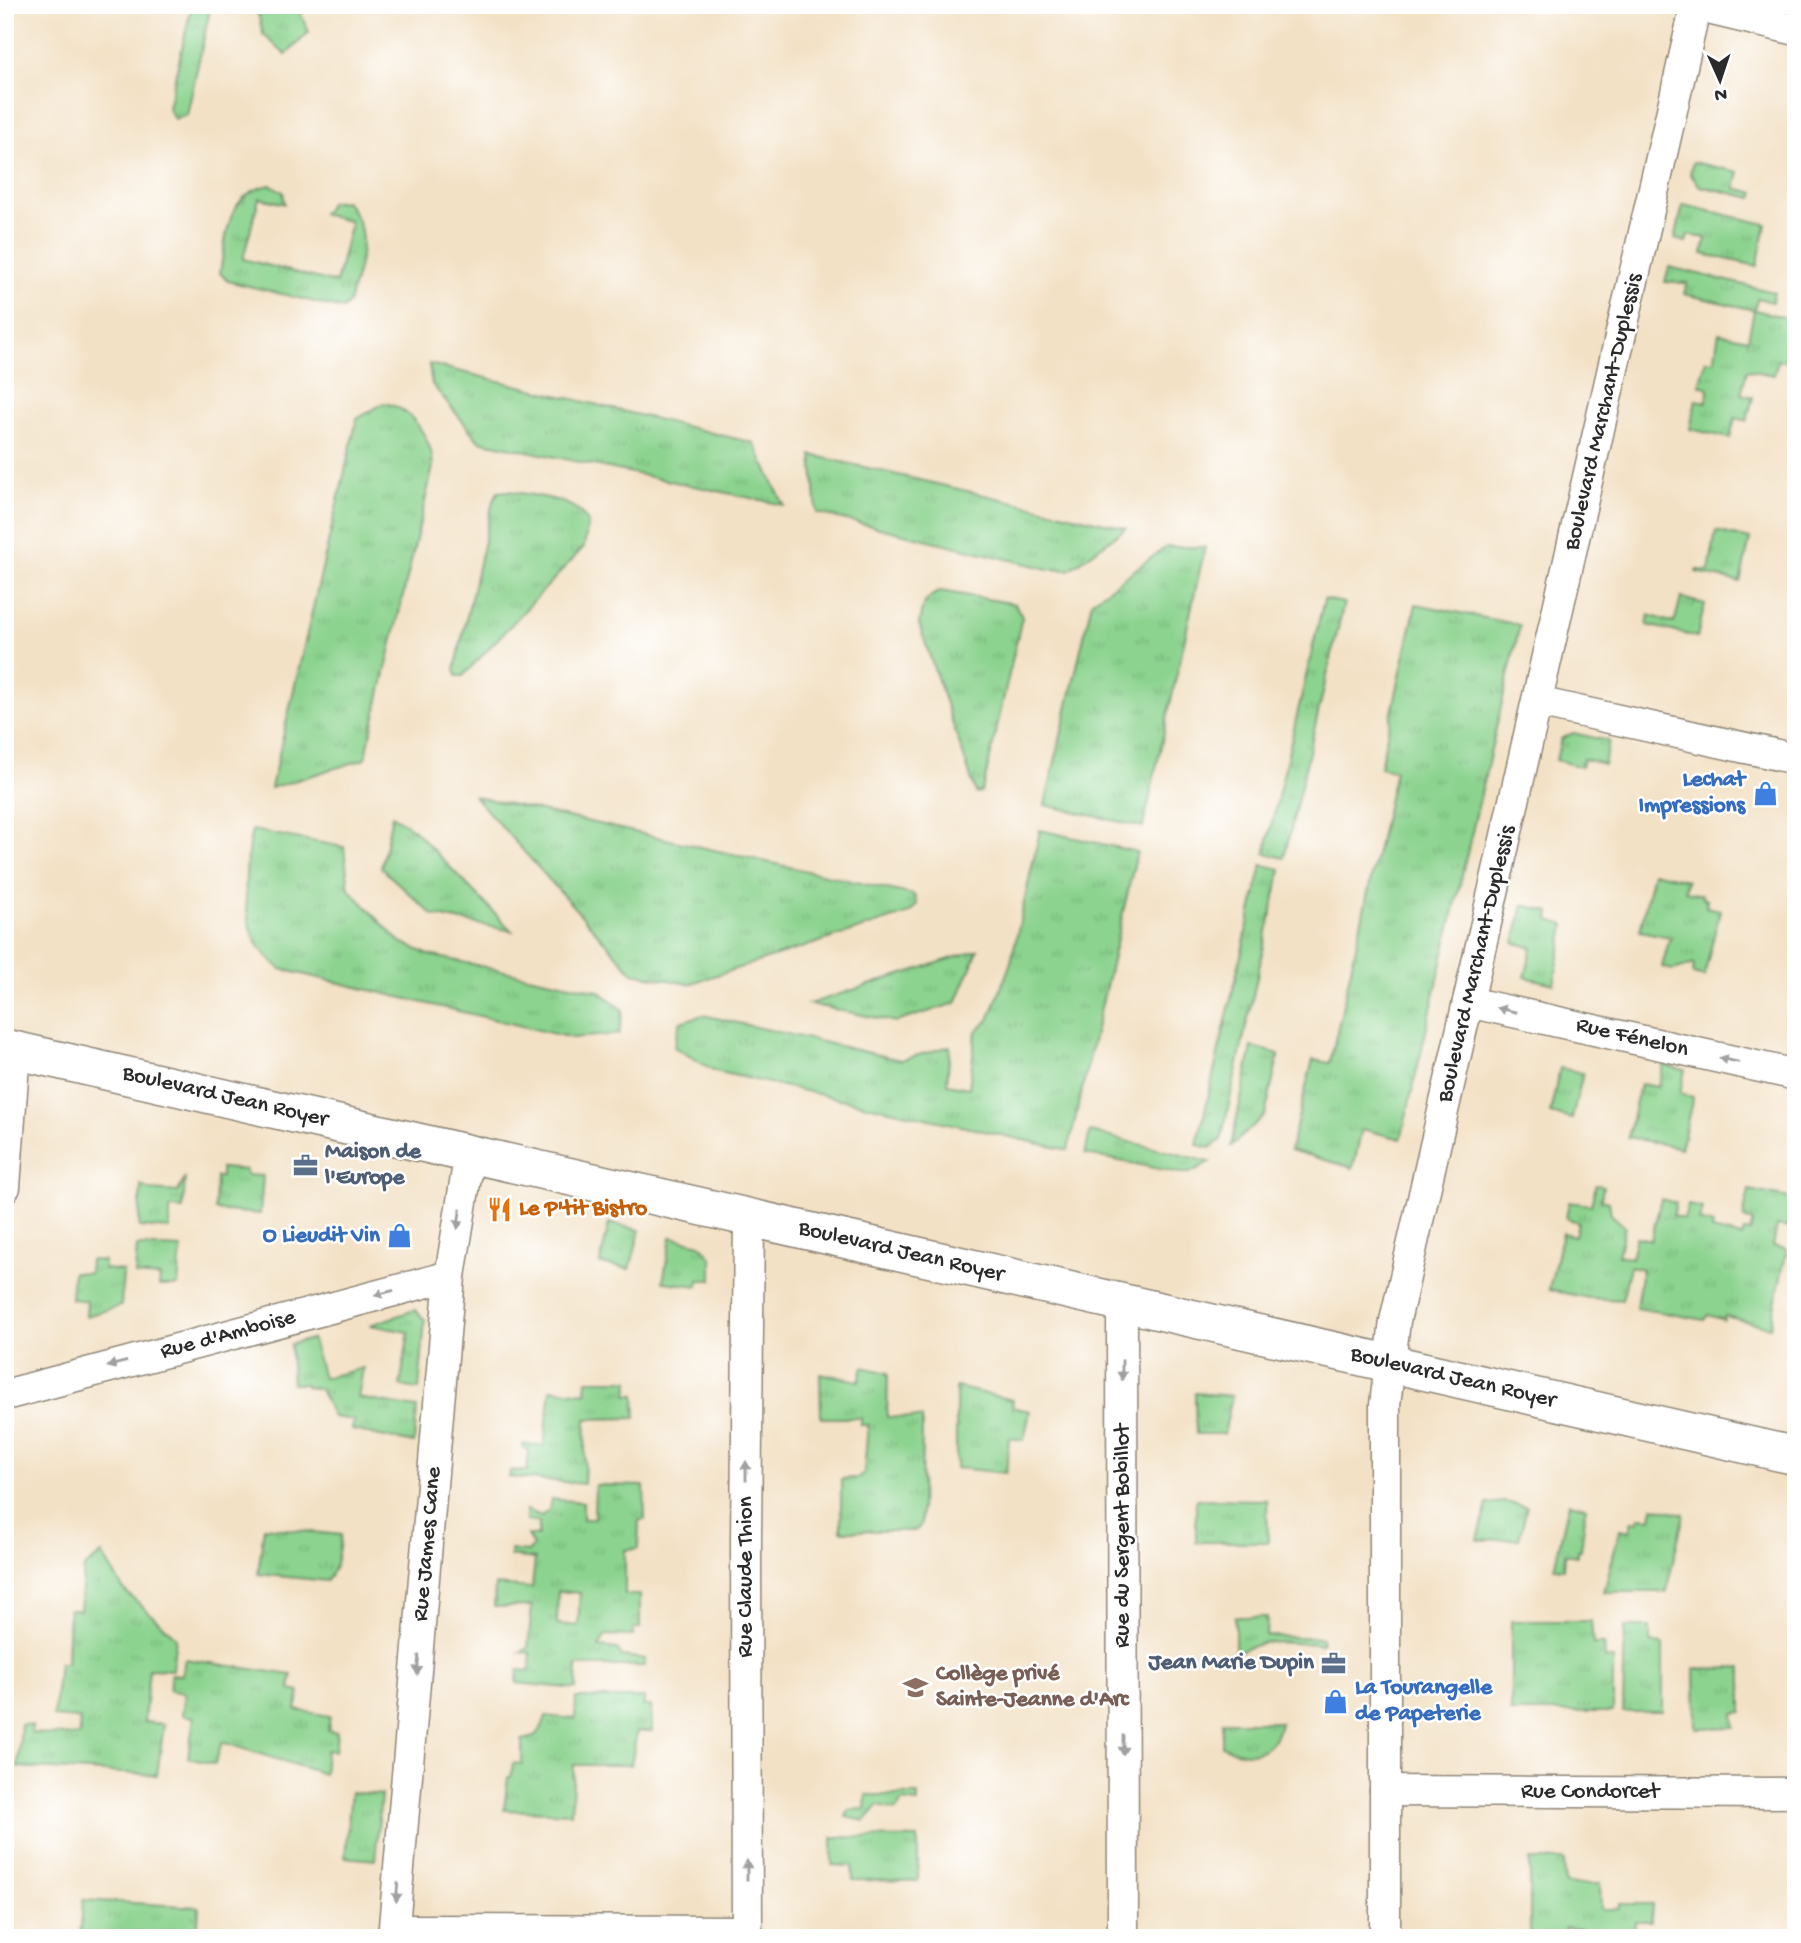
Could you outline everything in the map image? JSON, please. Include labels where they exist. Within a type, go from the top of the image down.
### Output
[{"type":"street","points":[[1694,6],[1796,30]]},
{"type":"street","name":"Boulevard Marchant-Duplessis","points":[[1385,1938],[1385,1405],[1388,1363],[1395,1321],[1694,6]]},
{"type":"street","points":[[1537,702],[1796,759]]},
{"type":"street","name":"Rue Fénelon","points":[[1468,1002],[1796,1075]]},
{"type":"street","points":[[5,1187],[10,1049]]},
{"type":"street","name":"Boulevard Jean Royer","points":[[10,1049],[1796,1456]]},
{"type":"street","name":"Rue James Cane","points":[[394,1934],[450,1276],[470,1152]]},
{"type":"street","name":"Rue Claude Thion","points":[[747,1935],[746,1526],[749,1217]]},
{"type":"street","name":"Rue d'Amboise","points":[[5,1395],[450,1276]]},
{"type":"street","name":"Rue du Sergent Bobillot","points":[[1122,1302],[1123,1938]]},
{"type":"street","name":"Rue Condorcet","points":[[1385,1791],[1796,1793]]},
{"type":"street","points":[[394,1934],[747,1935]]},
{"type":"green space","points":[[192,5],[211,5],[187,115],[174,119],[168,108]]},
{"type":"green space","points":[[256,5],[297,5],[309,32],[286,55],[263,34]]},
{"type":"green space","points":[[1693,162],[1739,172],[1735,188],[1755,193],[1753,198],[1700,186],[1690,174]]},
{"type":"green space","points":[[271,185],[283,192],[285,204],[259,198],[243,259],[336,283],[351,222],[322,214],[331,202],[345,201],[360,225],[362,250],[349,303],[343,309],[228,281],[220,273],[227,230],[237,206],[245,196],[256,189]]},
{"type":"green space","points":[[1683,205],[1766,224],[1757,266],[1703,254],[1706,238],[1688,235],[1686,242],[1675,239]]},
{"type":"green space","points":[[1669,267],[1774,292],[1772,302],[1757,298],[1755,310],[1796,320],[1796,342],[1791,361],[1778,360],[1774,375],[1747,370],[1741,394],[1753,397],[1747,421],[1735,418],[1730,438],[1690,429],[1696,400],[1706,402],[1709,388],[1699,385],[1706,360],[1714,361],[1719,333],[1748,339],[1754,310],[1684,294],[1687,283],[1665,282]]},
{"type":"green space","points":[[429,364],[754,443],[784,505],[479,441],[432,384]]},
{"type":"green space","points":[[384,403],[403,411],[419,427],[429,446],[433,467],[365,759],[271,788],[357,419]]},
{"type":"green space","points":[[812,455],[1126,528],[1069,570],[1048,569],[817,513]]},
{"type":"green space","points":[[509,491],[553,499],[574,508],[588,523],[584,547],[463,676],[457,676],[455,669],[493,501],[498,492]]},
{"type":"green space","points":[[1716,531],[1750,539],[1740,582],[1696,572],[1709,571]]},
{"type":"green space","points":[[1166,547],[1205,547],[1143,827],[1045,805],[1092,601]]},
{"type":"green space","points":[[941,591],[1015,604],[1022,617],[985,780],[981,792],[976,793],[919,624],[925,603]]},
{"type":"green space","points":[[1681,598],[1705,604],[1697,637],[1647,625],[1649,615],[1674,623]]},
{"type":"green space","points":[[1324,599],[1344,603],[1284,858],[1265,853]]},
{"type":"green space","points":[[1416,604],[1520,625],[1401,1139],[1362,1129],[1353,1168],[1290,1150],[1313,1060],[1330,1063],[1395,771],[1380,767]]},
{"type":"green space","points":[[1573,733],[1609,741],[1604,764],[1583,759],[1581,767],[1556,760],[1561,739]]},
{"type":"green space","points":[[474,796],[914,895],[917,904],[910,913],[689,984],[633,973]]},
{"type":"green space","points":[[392,815],[414,830],[512,931],[433,915],[381,868]]},
{"type":"green space","points":[[252,830],[344,847],[349,889],[399,941],[429,955],[599,991],[623,1010],[619,1034],[572,1038],[281,969],[260,948],[248,920],[246,873]]},
{"type":"green space","points":[[1040,830],[1137,852],[1068,1150],[715,1071],[674,1047],[680,1022],[703,1015],[901,1060],[950,1046],[947,1084],[969,1088],[976,1031],[989,1020],[1011,962]]},
{"type":"green space","points":[[1262,865],[1281,869],[1221,1140],[1210,1148],[1197,1145]]},
{"type":"green space","points":[[1653,872],[1687,880],[1685,891],[1702,895],[1702,898],[1707,900],[1706,907],[1720,910],[1704,977],[1693,974],[1694,964],[1673,970],[1662,967],[1670,937],[1640,931]]},
{"type":"green space","points":[[1523,905],[1550,912],[1549,920],[1565,925],[1554,984],[1525,977],[1532,947],[1514,943]]},
{"type":"green space","points":[[978,950],[956,1003],[896,1022],[809,1004]]},
{"type":"green space","points":[[1252,1047],[1279,1054],[1265,1115],[1231,1146]]},
{"type":"green space","points":[[1663,1065],[1685,1070],[1680,1094],[1693,1097],[1681,1148],[1628,1137],[1640,1084],[1658,1087]]},
{"type":"green space","points":[[1560,1068],[1583,1073],[1572,1119],[1550,1113]]},
{"type":"green space","points":[[1090,1132],[1210,1162],[1190,1173],[1180,1173],[1085,1154]]},
{"type":"green space","points":[[221,1168],[246,1170],[246,1175],[263,1176],[260,1214],[215,1210],[216,1177],[221,1177]]},
{"type":"green space","points":[[185,1178],[183,1209],[170,1208],[170,1229],[139,1227],[141,1185],[149,1190],[178,1192]]},
{"type":"green space","points":[[1596,1185],[1603,1186],[1601,1200],[1609,1202],[1611,1214],[1625,1227],[1618,1255],[1631,1258],[1636,1237],[1651,1240],[1661,1199],[1676,1203],[1673,1216],[1684,1219],[1688,1205],[1703,1208],[1699,1221],[1713,1225],[1712,1230],[1742,1237],[1744,1231],[1750,1232],[1753,1221],[1743,1218],[1749,1190],[1794,1199],[1788,1228],[1777,1226],[1773,1246],[1787,1249],[1770,1327],[1725,1316],[1724,1320],[1708,1315],[1704,1320],[1636,1308],[1642,1269],[1630,1266],[1622,1300],[1589,1298],[1549,1290],[1562,1233],[1575,1236],[1578,1222],[1566,1218],[1569,1202],[1591,1205]]},
{"type":"green space","points":[[609,1223],[640,1230],[630,1269],[600,1264]]},
{"type":"green space","points":[[671,1237],[700,1244],[712,1258],[712,1280],[699,1280],[698,1286],[663,1282]]},
{"type":"green space","points":[[137,1246],[181,1248],[178,1286],[159,1286],[160,1277],[135,1275]]},
{"type":"green space","points":[[90,1260],[104,1261],[104,1269],[123,1271],[121,1306],[86,1316],[87,1301],[71,1299],[73,1272],[89,1273]]},
{"type":"green space","points":[[415,1310],[425,1320],[419,1389],[400,1386],[409,1332],[370,1325]]},
{"type":"green space","points":[[312,1339],[323,1378],[363,1368],[358,1398],[417,1408],[414,1443],[352,1430],[354,1420],[333,1417],[320,1389],[307,1387],[305,1384],[292,1384],[290,1344]]},
{"type":"green space","points":[[863,1367],[888,1373],[887,1417],[922,1418],[921,1525],[915,1531],[841,1531],[841,1479],[857,1478],[864,1473],[868,1425],[861,1425],[861,1418],[821,1418],[820,1373],[859,1381]]},
{"type":"green space","points":[[587,1380],[629,1380],[627,1395],[635,1395],[636,1418],[586,1419],[584,1484],[509,1477],[510,1471],[527,1471],[529,1450],[523,1448],[523,1444],[544,1446],[551,1389],[586,1393]]},
{"type":"green space","points":[[956,1387],[1013,1400],[1012,1407],[1030,1411],[1024,1440],[1009,1438],[1006,1473],[956,1468]]},
{"type":"green space","points":[[1195,1393],[1232,1396],[1224,1434],[1196,1434]]},
{"type":"green space","points":[[595,1485],[644,1486],[645,1520],[639,1520],[638,1549],[625,1550],[625,1595],[640,1595],[640,1628],[634,1628],[633,1636],[606,1635],[599,1647],[617,1649],[622,1656],[645,1659],[645,1666],[577,1666],[576,1689],[517,1683],[518,1670],[530,1671],[531,1653],[520,1652],[528,1648],[532,1606],[494,1607],[495,1585],[532,1588],[535,1559],[510,1556],[510,1550],[528,1552],[533,1546],[527,1535],[538,1536],[539,1522],[526,1521],[526,1510],[541,1516],[549,1510],[551,1499],[583,1502],[583,1519],[594,1519]],"holes":[[[558,1591],[580,1593],[578,1626],[557,1624]]]},
{"type":"green space","points":[[1196,1499],[1267,1500],[1268,1542],[1196,1542]]},
{"type":"green space","points":[[1505,1502],[1527,1507],[1519,1539],[1478,1540],[1487,1504]]},
{"type":"green space","points":[[1569,1503],[1586,1507],[1581,1550],[1577,1550],[1577,1556],[1565,1554],[1564,1569],[1554,1568]]},
{"type":"green space","points":[[1653,1507],[1684,1514],[1666,1592],[1604,1592],[1620,1529],[1629,1531],[1632,1521],[1638,1522],[1639,1517],[1651,1518]]},
{"type":"green space","points":[[264,1527],[341,1535],[336,1565],[327,1581],[258,1574]]},
{"type":"green space","points":[[102,1554],[124,1590],[176,1637],[172,1670],[149,1669],[144,1722],[164,1724],[157,1775],[18,1767],[21,1724],[32,1725],[32,1733],[79,1736],[80,1719],[53,1717],[59,1663],[67,1663],[69,1609],[80,1610],[84,1568]]},
{"type":"green space","points":[[1235,1617],[1267,1617],[1266,1636],[1322,1638],[1321,1644],[1266,1642],[1235,1652]]},
{"type":"green space","points":[[1511,1621],[1591,1621],[1593,1644],[1604,1644],[1605,1659],[1613,1659],[1613,1712],[1511,1712]]},
{"type":"green space","points":[[1625,1627],[1650,1627],[1650,1643],[1663,1644],[1663,1712],[1623,1712]]},
{"type":"green space","points":[[185,1659],[292,1675],[290,1690],[300,1692],[296,1710],[330,1716],[328,1730],[337,1732],[335,1751],[326,1750],[324,1774],[222,1742],[215,1764],[188,1758],[194,1717],[182,1715],[185,1693],[169,1691],[171,1674],[182,1675]]},
{"type":"green space","points":[[1742,1668],[1742,1712],[1734,1713],[1735,1727],[1696,1728],[1695,1669]]},
{"type":"green space","points":[[576,1698],[644,1698],[644,1706],[651,1706],[652,1731],[637,1731],[631,1765],[574,1765],[571,1813],[504,1810],[508,1777],[511,1777],[513,1763],[522,1764],[522,1740],[531,1738],[538,1732],[546,1716],[575,1719]]},
{"type":"green space","points":[[1222,1722],[1280,1722],[1277,1733],[1266,1748],[1251,1753],[1222,1746]]},
{"type":"green space","points":[[351,1792],[381,1795],[375,1860],[345,1857]]},
{"type":"green space","points":[[866,1795],[918,1795],[918,1803],[902,1801],[896,1810],[878,1806],[865,1821],[846,1817],[849,1810],[865,1809]]},
{"type":"green space","points":[[832,1837],[918,1838],[918,1881],[853,1880],[852,1866],[832,1865]]},
{"type":"green space","points":[[1530,1860],[1564,1860],[1565,1884],[1600,1884],[1601,1909],[1619,1909],[1620,1904],[1652,1904],[1651,1922],[1635,1922],[1634,1938],[1583,1938],[1583,1929],[1565,1928],[1564,1938],[1530,1938]]},
{"type":"green space","points":[[83,1900],[199,1907],[197,1938],[80,1938]]},
{"type":"place","name":"Lechat Impressions","points":[[1765,793]]},
{"type":"place","name":"Maison de l'Europe","points":[[305,1165]]},
{"type":"place","name":"Le P'tit Bistro","points":[[499,1209]]},
{"type":"place","name":"O Lieudit Vin","points":[[400,1236]]},
{"type":"place","name":"Jean Marie Dupin","points":[[1334,1663]]},
{"type":"place","name":"Collège privé Sainte-Jeanne d'Arc","points":[[916,1687]]},
{"type":"place","name":"La Tourangelle de Papeterie","points":[[1335,1701]]}]
